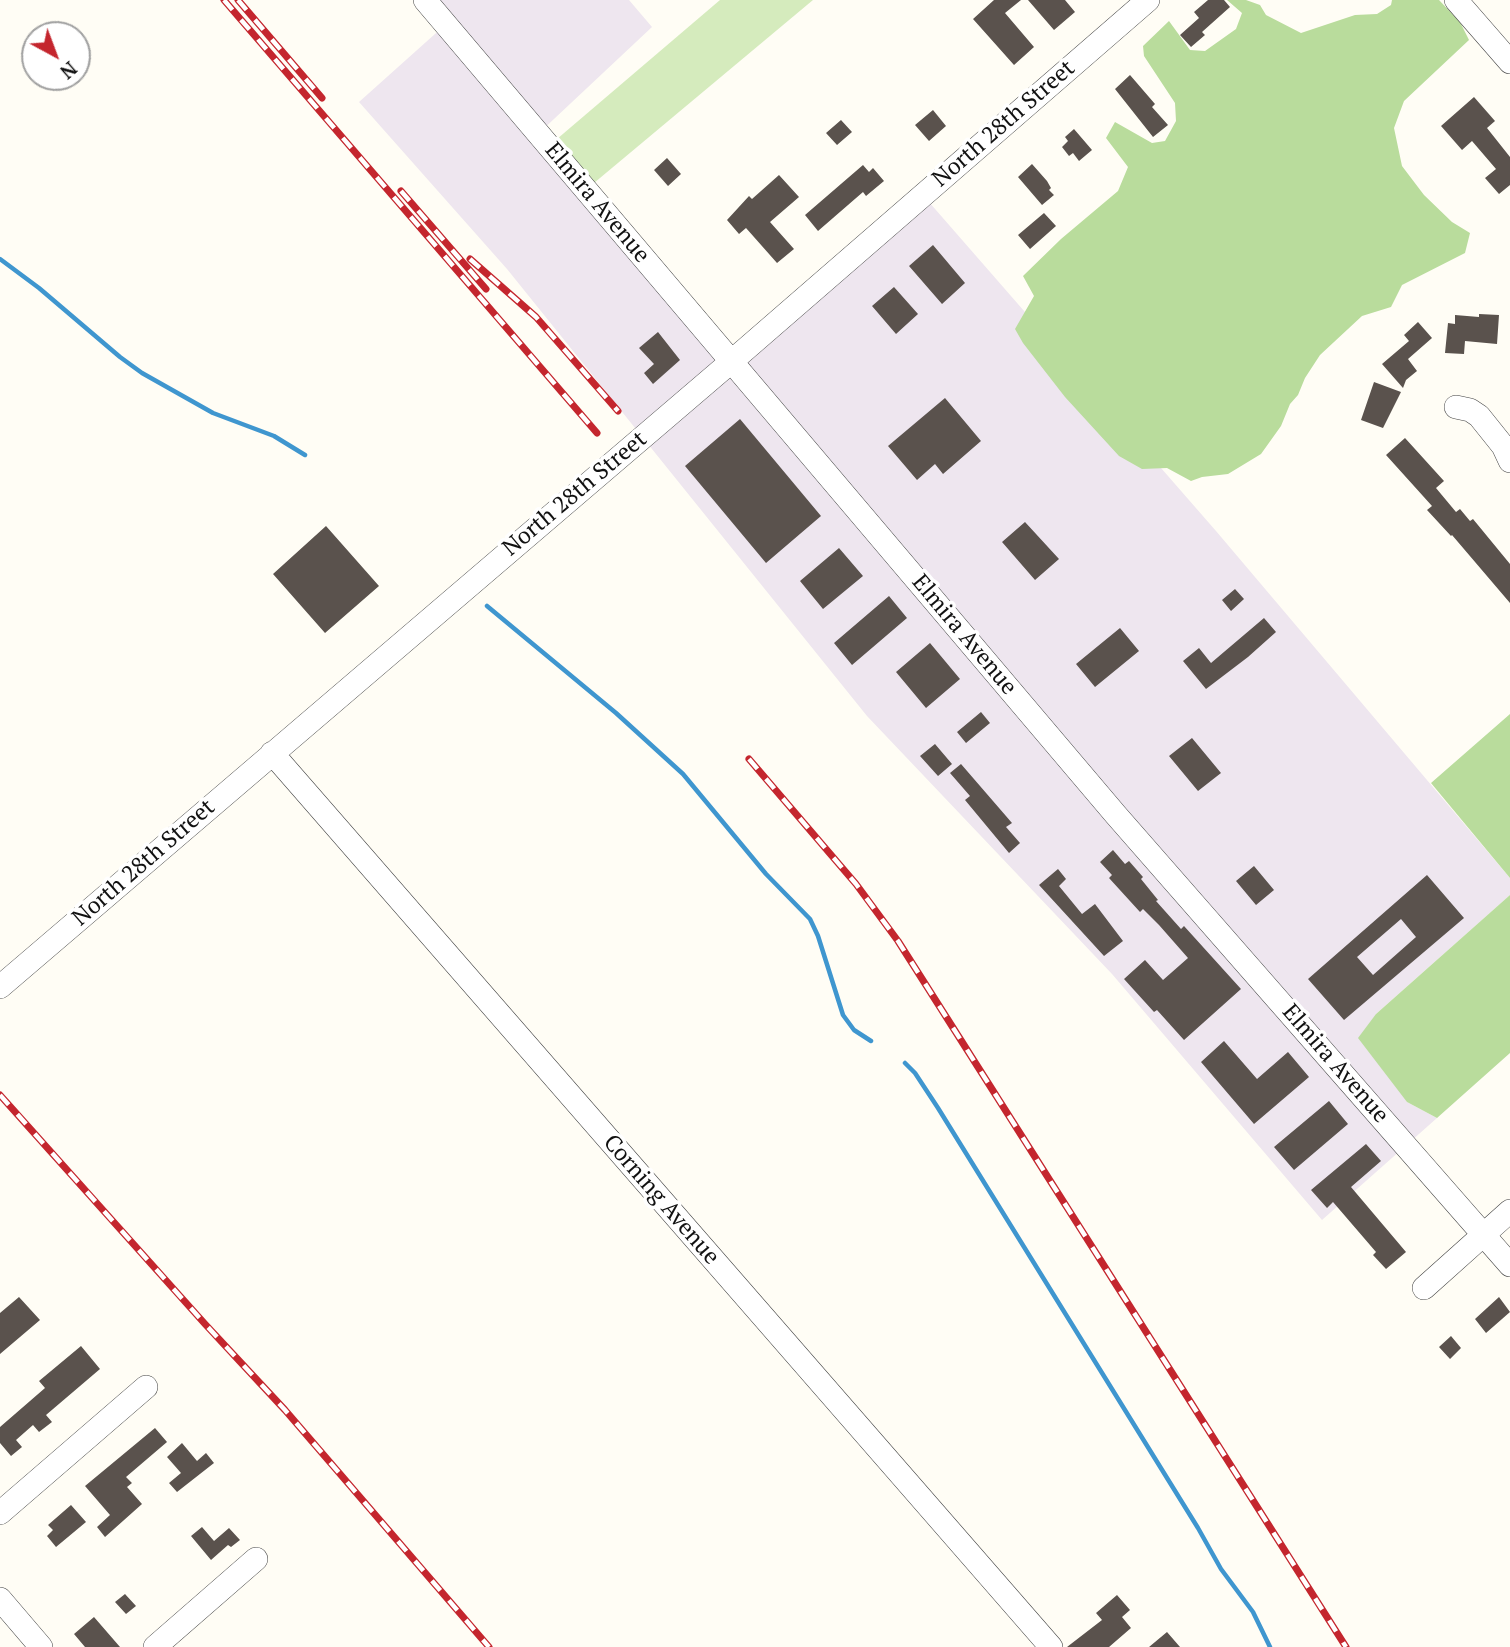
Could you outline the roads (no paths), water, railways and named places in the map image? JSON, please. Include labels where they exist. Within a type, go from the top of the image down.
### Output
[{"type":"street","name":"Elmira Avenue","points":[[425,0],[1107,805],[1510,1265]]},
{"type":"street","name":"North 28th Street","points":[[0,987],[732,361],[1148,0]]},
{"type":"street","points":[[1456,0],[1510,62]]},
{"type":"street","points":[[1456,407],[1470,410],[1479,416],[1503,446],[1510,461]]},
{"type":"street","name":"Corning Avenue","points":[[272,753],[1051,1647]]},
{"type":"street","points":[[1424,1288],[1510,1212]]},
{"type":"street","points":[[0,1513],[146,1387]]},
{"type":"street","points":[[155,1647],[256,1559]]},
{"type":"street","points":[[0,1599],[41,1647]]},
{"type":"waterway","points":[[0,259],[142,373],[213,413],[274,436],[305,455]]},
{"type":"waterway","points":[[487,606],[616,713],[683,774],[766,874],[810,919],[843,1015],[854,1030],[871,1041]]},
{"type":"waterway","points":[[905,1063],[915,1073],[938,1108],[1221,1569],[1253,1612],[1270,1647]]},
{"type":"railway","points":[[224,0],[597,433]]},
{"type":"railway","points":[[238,0],[322,98]]},
{"type":"railway","points":[[401,191],[486,289]]},
{"type":"railway","points":[[470,259],[536,317],[618,411]]},
{"type":"railway","points":[[749,759],[856,884],[898,941],[1346,1647]]},
{"type":"railway","points":[[0,1095],[285,1410],[489,1647]]}]
